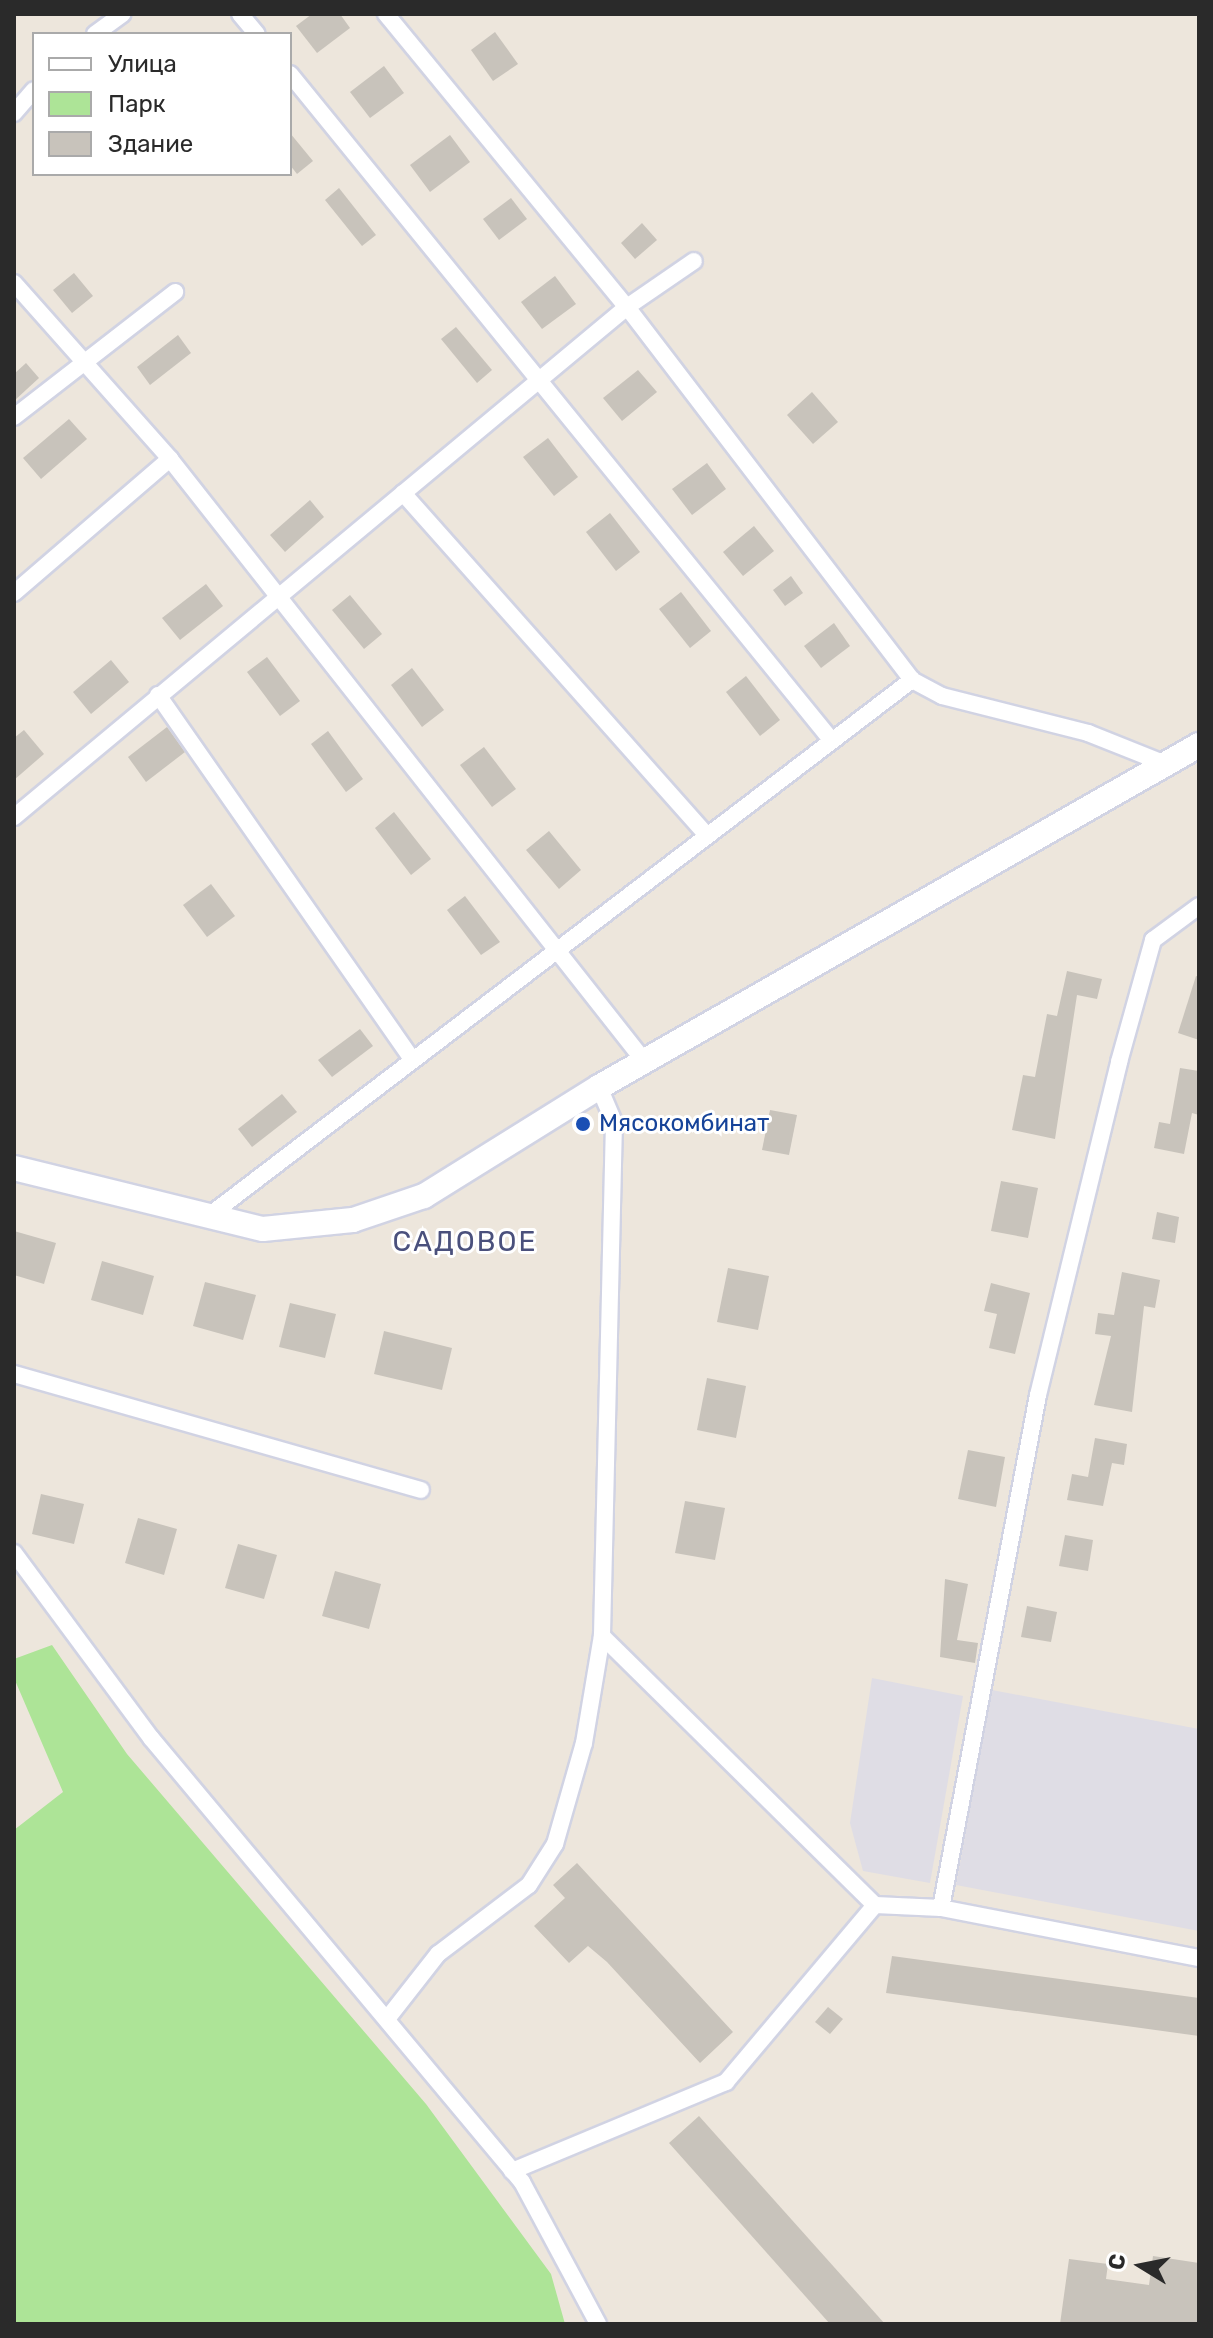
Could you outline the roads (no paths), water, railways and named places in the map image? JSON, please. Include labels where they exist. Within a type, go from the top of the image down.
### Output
[{"type":"street","points":[[98,32],[123,14]]},
{"type":"street","points":[[240,14],[255,32]]},
{"type":"street","points":[[386,14],[627,307],[912,680],[942,696],[1088,733],[1166,764]]},
{"type":"street","points":[[292,76],[541,377],[832,741]]},
{"type":"street","points":[[14,113],[32,92]]},
{"type":"street","points":[[14,817],[541,377],[627,307],[694,261]]},
{"type":"street","points":[[14,283],[85,358],[170,459],[644,1061]]},
{"type":"street","points":[[14,417],[85,358],[175,292]]},
{"type":"street","points":[[14,593],[170,459]]},
{"type":"street","points":[[403,493],[707,836]]},
{"type":"street","points":[[204,1219],[912,680]]},
{"type":"street","points":[[158,695],[413,1060]]},
{"type":"street","points":[[14,1168],[204,1219],[263,1229],[353,1220],[424,1196],[599,1087],[1199,745]]},
{"type":"street","points":[[941,1908],[1038,1395],[1119,1062],[1153,940],[1199,906]]},
{"type":"street","points":[[387,2019],[438,1954],[529,1885],[555,1844],[584,1743],[602,1636],[614,1122],[599,1087]]},
{"type":"street","points":[[14,1374],[421,1490]]},
{"type":"street","points":[[14,1553],[151,1738],[512,2171],[598,2324]]},
{"type":"street","points":[[602,1636],[875,1905],[941,1908],[1199,1958]]},
{"type":"street","points":[[512,2171],[726,2082],[875,1905]]},
{"type":"place","name":"Мясокомбинат","points":[[583,1124]]},
{"type":"district","name":"САДОВОЕ","points":[[465,1242]]}]
